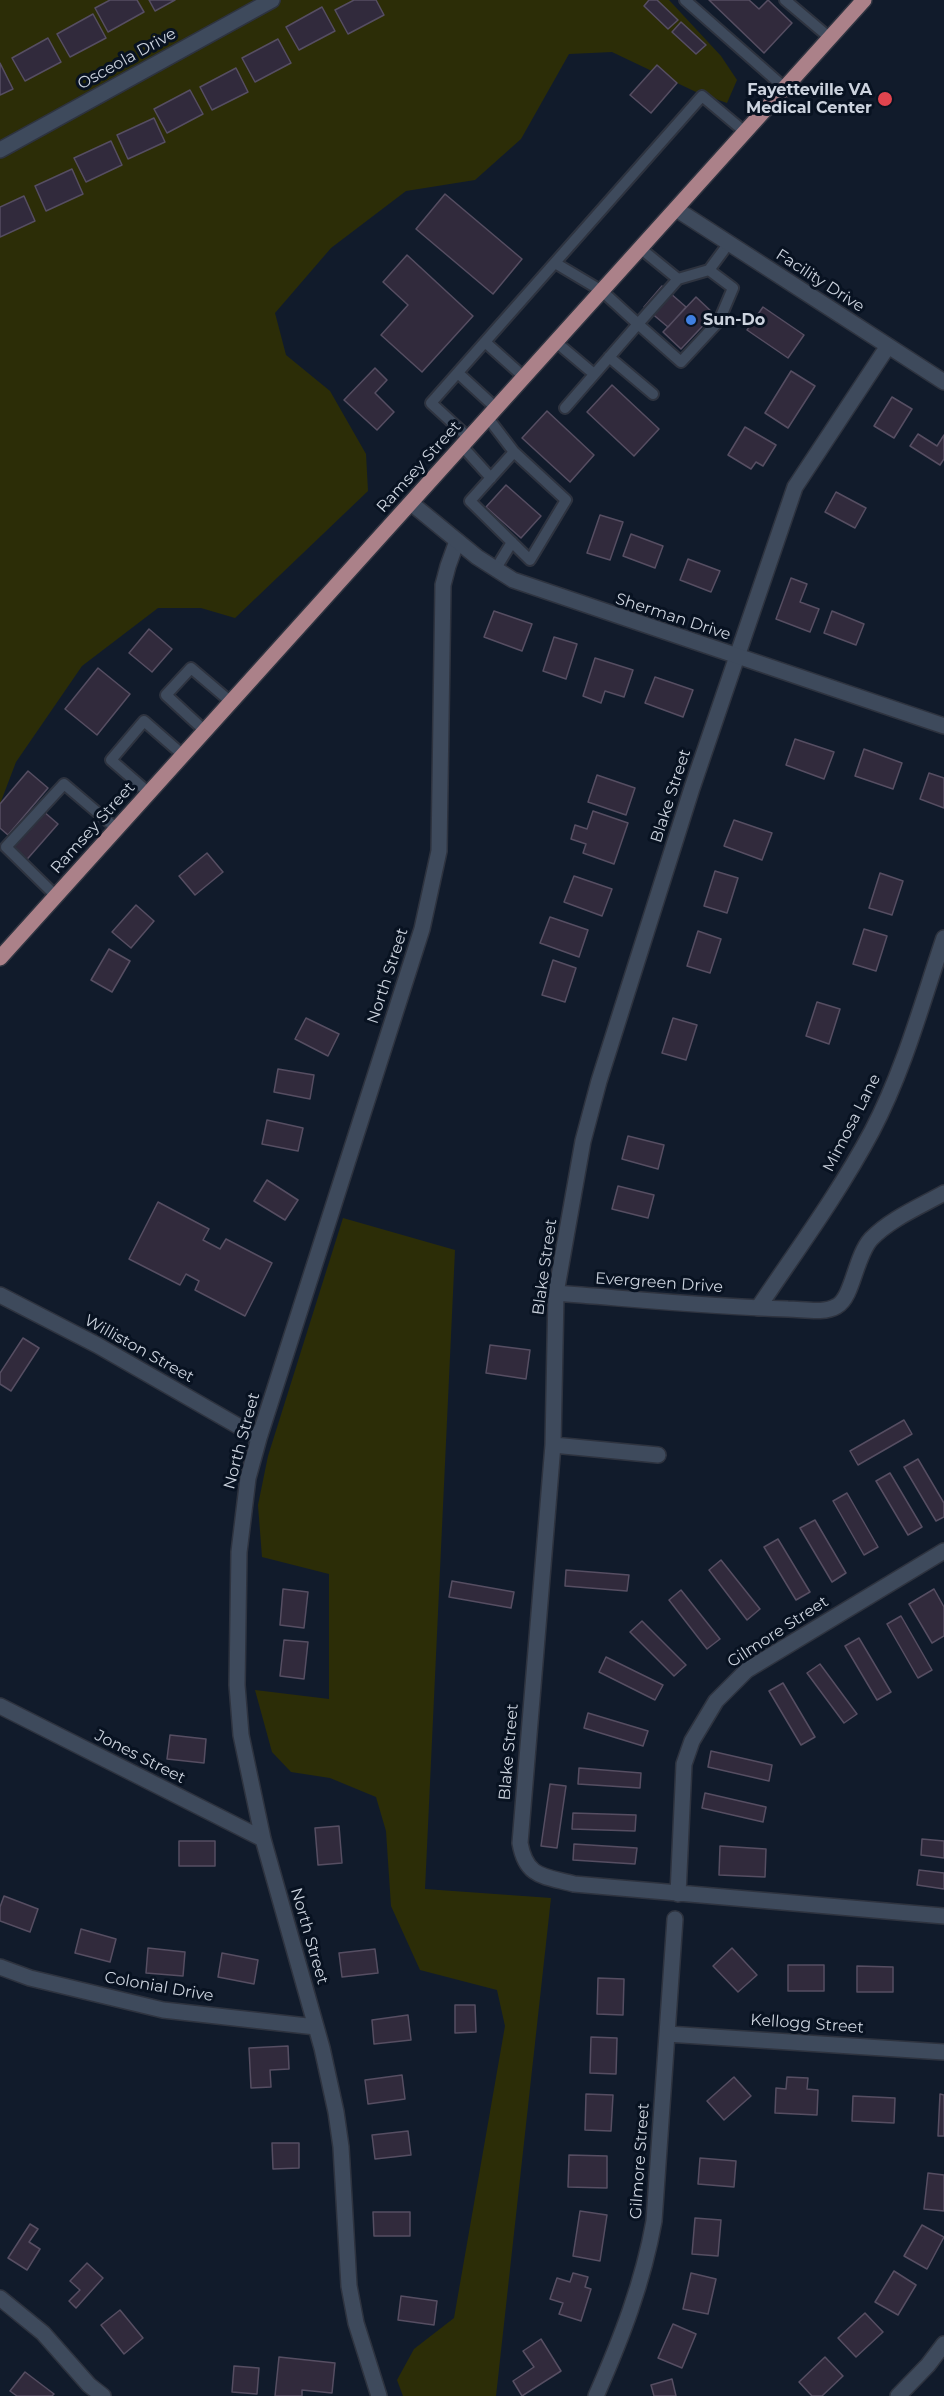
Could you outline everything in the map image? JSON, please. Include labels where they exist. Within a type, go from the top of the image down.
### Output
[{"type":"main road","name":"Ramsey Street","points":[[0,958],[864,0]]},
{"type":"street","name":"Osceola Drive","points":[[0,150],[272,0]]},
{"type":"street","name":"Facility Drive","points":[[676,209],[944,382]]},
{"type":"street","name":"Blake Street","points":[[888,346],[795,487],[692,788],[599,1081],[583,1141],[556,1293],[553,1445],[520,1843],[522,1857],[527,1866],[537,1874],[574,1884],[944,1916]]},
{"type":"street","name":"Sherman Drive","points":[[411,503],[495,570],[535,590],[944,726]]},
{"type":"street","name":"North Street","points":[[379,2396],[356,2323],[349,2286],[341,2147],[336,2112],[316,2027],[263,1839],[241,1735],[237,1685],[239,1552],[248,1478],[422,929],[435,876],[439,851],[443,585],[457,541]]},
{"type":"street","name":"Mimosa Lane","points":[[758,1308],[848,1173],[873,1130],[893,1084],[944,938]]},
{"type":"street","name":"Evergreen Drive","points":[[556,1293],[758,1308],[824,1310],[836,1308],[846,1300],[858,1260],[871,1239],[880,1231],[944,1192]]},
{"type":"street","name":"Williston Street","points":[[0,1295],[97,1345],[260,1438]]},
{"type":"street","points":[[553,1445],[658,1455]]},
{"type":"street","name":"Gilmore Street","points":[[678,1894],[684,1764],[692,1741],[716,1701],[747,1670],[944,1551]]},
{"type":"street","name":"Jones Street","points":[[0,1706],[263,1839]]},
{"type":"street","name":"Gilmore Street","points":[[596,2396],[637,2294],[654,2221],[675,1919]]},
{"type":"street","name":"Colonial Drive","points":[[0,1967],[30,1978],[163,2010],[316,2027]]},
{"type":"street","name":"Kellogg Street","points":[[667,2034],[944,2052]]},
{"type":"street","points":[[0,2298],[44,2333],[89,2385],[103,2396]]},
{"type":"street","points":[[898,2396],[928,2365],[944,2344]]},
{"type":"lane","points":[[685,0],[785,88]]},
{"type":"lane","points":[[784,0],[830,38]]},
{"type":"lane","points":[[491,478],[466,442],[432,403],[702,96],[746,132]]},
{"type":"lane","points":[[565,408],[678,279],[709,270],[729,243]]},
{"type":"lane","points":[[640,248],[678,279]]},
{"type":"lane","points":[[555,262],[602,291],[681,363],[719,321],[733,288],[709,270]]},
{"type":"lane","points":[[485,342],[524,377]]},
{"type":"lane","points":[[556,342],[594,374]]},
{"type":"lane","points":[[609,357],[653,394]]},
{"type":"lane","points":[[458,373],[492,413],[514,452],[566,500],[530,560],[470,501],[514,452]]},
{"type":"lane","points":[[495,570],[512,542]]},
{"type":"lane","points":[[205,731],[166,695],[191,668],[231,702]]},
{"type":"lane","points":[[149,793],[111,760],[144,721],[183,755]]},
{"type":"lane","points":[[56,896],[6,847],[64,784],[117,829]]},
{"type":"shaded area","points":[[0,0],[669,0],[721,56],[737,80],[727,103],[696,92],[612,52],[569,54],[521,139],[475,180],[406,191],[331,248],[275,313],[286,355],[330,391],[366,454],[368,491],[235,618],[201,608],[158,608],[82,666],[16,762],[0,804]]},
{"type":"shaded area","points":[[343,1218],[455,1250],[425,1889],[551,1898],[496,2396],[403,2396],[397,2380],[414,2349],[454,2318],[505,2026],[497,1990],[420,1970],[391,1906],[386,1831],[376,1797],[330,1778],[291,1772],[272,1752],[255,1690],[329,1699],[329,1574],[262,1557],[258,1505],[268,1456]]},
{"type":"building","points":[[110,0],[137,0],[144,12],[108,32],[95,8]]},
{"type":"building","points":[[149,0],[175,0],[155,11]]},
{"type":"building","points":[[354,0],[376,0],[384,15],[348,34],[335,10]]},
{"type":"building","points":[[649,0],[657,0],[678,20],[668,29],[644,6]]},
{"type":"building","points":[[709,0],[749,0],[759,9],[768,0],[792,23],[764,53]]},
{"type":"building","points":[[322,7],[335,31],[299,50],[286,27]]},
{"type":"building","points":[[93,14],[106,38],[70,57],[57,34]]},
{"type":"building","points":[[681,22],[706,45],[696,54],[672,32]]},
{"type":"building","points":[[48,38],[61,62],[25,81],[12,58]]},
{"type":"building","points":[[278,39],[291,63],[255,82],[242,58]]},
{"type":"building","points":[[0,63],[13,89],[0,95]]},
{"type":"building","points":[[657,65],[677,83],[651,113],[630,95]]},
{"type":"building","points":[[236,68],[248,92],[212,110],[200,87]]},
{"type":"building","points":[[190,90],[203,114],[167,133],[154,109]]},
{"type":"building","points":[[154,118],[165,142],[128,159],[117,135]]},
{"type":"building","points":[[111,141],[122,165],[86,182],[74,158]]},
{"type":"building","points":[[72,169],[83,194],[46,211],[35,186]]},
{"type":"building","points":[[445,194],[522,259],[493,294],[416,229]]},
{"type":"building","points":[[24,196],[35,221],[0,237],[0,207]]},
{"type":"building","points":[[407,255],[473,316],[422,372],[381,335],[408,305],[383,282]]},
{"type":"building","points":[[662,286],[686,307],[668,327],[644,307]]},
{"type":"building","name":"Sun-Do","points":[[696,297],[714,314],[681,349],[663,332]]},
{"type":"building","points":[[763,307],[804,335],[788,358],[747,330]]},
{"type":"building","points":[[375,368],[387,380],[375,393],[394,412],[377,430],[344,400]]},
{"type":"building","points":[[791,371],[815,386],[788,428],[765,413]]},
{"type":"building","points":[[612,385],[659,429],[634,456],[587,412]]},
{"type":"building","points":[[892,397],[912,409],[894,438],[874,426]]},
{"type":"building","points":[[547,411],[594,455],[570,482],[522,438]]},
{"type":"building","points":[[745,427],[776,445],[763,466],[756,462],[751,469],[728,455]]},
{"type":"building","points":[[918,434],[937,446],[944,435],[944,459],[940,465],[910,446]]},
{"type":"building","points":[[506,485],[541,516],[521,538],[486,507]]},
{"type":"building","points":[[836,492],[866,508],[855,528],[825,512]]},
{"type":"building","points":[[600,515],[623,522],[610,560],[587,553]]},
{"type":"building","points":[[631,534],[663,546],[655,568],[623,556]]},
{"type":"building","points":[[688,559],[720,571],[711,592],[680,580]]},
{"type":"building","points":[[791,578],[807,584],[800,602],[819,609],[810,632],[776,619]]},
{"type":"building","points":[[494,611],[532,624],[522,651],[484,637]]},
{"type":"building","points":[[832,611],[864,624],[856,645],[824,633]]},
{"type":"building","points":[[149,629],[172,649],[152,672],[129,653]]},
{"type":"building","points":[[554,637],[577,644],[566,679],[543,671]]},
{"type":"building","points":[[595,658],[633,670],[624,697],[605,691],[601,703],[583,696]]},
{"type":"building","points":[[98,668],[130,694],[97,735],[65,709]]},
{"type":"building","points":[[655,677],[693,690],[683,717],[645,703]]},
{"type":"building","points":[[795,739],[834,752],[824,779],[786,765]]},
{"type":"building","points":[[864,749],[902,763],[893,789],[855,776]]},
{"type":"building","points":[[28,771],[48,788],[8,835],[0,828],[0,804]]},
{"type":"building","points":[[929,773],[944,778],[944,808],[920,799]]},
{"type":"building","points":[[597,775],[635,788],[626,815],[588,802]]},
{"type":"building","points":[[43,811],[58,824],[22,865],[7,852]]},
{"type":"building","points":[[593,811],[628,823],[614,864],[583,853],[586,844],[571,839],[575,825],[587,829]]},
{"type":"building","points":[[734,820],[772,833],[762,860],[724,846]]},
{"type":"building","points":[[207,853],[223,872],[195,895],[179,876]]},
{"type":"building","points":[[715,871],[738,878],[727,913],[704,906]]},
{"type":"building","points":[[880,873],[903,881],[892,915],[869,908]]},
{"type":"building","points":[[574,876],[612,889],[602,916],[564,902]]},
{"type":"building","points":[[136,905],[154,921],[131,948],[112,932]]},
{"type":"building","points":[[550,917],[588,930],[579,957],[540,943]]},
{"type":"building","points":[[864,929],[887,936],[876,971],[853,964]]},
{"type":"building","points":[[698,931],[721,939],[710,973],[687,966]]},
{"type":"building","points":[[109,949],[130,961],[112,992],[91,980]]},
{"type":"building","points":[[553,960],[576,968],[565,1002],[542,995]]},
{"type":"building","points":[[817,1002],[840,1009],[829,1044],[806,1036]]},
{"type":"building","points":[[306,1018],[339,1034],[328,1056],[295,1039]]},
{"type":"building","points":[[673,1018],[697,1025],[686,1060],[662,1053]]},
{"type":"building","points":[[278,1069],[314,1075],[310,1099],[274,1092]]},
{"type":"building","points":[[267,1120],[303,1128],[298,1151],[262,1144]]},
{"type":"building","points":[[628,1136],[664,1145],[658,1169],[622,1159]]},
{"type":"building","points":[[267,1180],[298,1200],[285,1220],[254,1201]]},
{"type":"building","points":[[618,1186],[654,1195],[648,1218],[612,1209]]},
{"type":"building","points":[[158,1202],[209,1229],[203,1240],[220,1249],[226,1239],[272,1263],[245,1316],[195,1290],[199,1281],[186,1274],[180,1285],[129,1259]]},
{"type":"building","points":[[23,1338],[39,1348],[11,1391],[0,1384],[0,1373]]},
{"type":"building","points":[[490,1345],[530,1350],[526,1379],[486,1373]]},
{"type":"building","points":[[904,1420],[912,1434],[858,1465],[850,1451]]},
{"type":"building","points":[[918,1459],[944,1503],[944,1517],[936,1521],[904,1467]]},
{"type":"building","points":[[890,1473],[922,1527],[908,1535],[876,1481]]},
{"type":"building","points":[[847,1493],[878,1547],[864,1555],[833,1501]]},
{"type":"building","points":[[815,1520],[846,1573],[832,1582],[800,1528]]},
{"type":"building","points":[[778,1539],[810,1592],[796,1600],[764,1547]]},
{"type":"building","points":[[721,1560],[760,1609],[747,1620],[709,1570]]},
{"type":"building","points":[[566,1570],[629,1575],[627,1591],[565,1586]]},
{"type":"building","points":[[452,1581],[514,1592],[511,1608],[449,1597]]},
{"type":"building","points":[[283,1589],[308,1592],[304,1628],[280,1625]]},
{"type":"building","points":[[934,1589],[944,1607],[944,1636],[932,1643],[909,1604]]},
{"type":"building","points":[[681,1590],[720,1639],[707,1649],[669,1600]]},
{"type":"building","points":[[901,1616],[932,1670],[918,1678],[887,1624]]},
{"type":"building","points":[[642,1621],[686,1665],[674,1676],[630,1632]]},
{"type":"building","points":[[859,1638],[891,1692],[877,1700],[845,1646]]},
{"type":"building","points":[[284,1640],[308,1642],[304,1679],[280,1676]]},
{"type":"building","points":[[606,1657],[663,1685],[655,1700],[599,1672]]},
{"type":"building","points":[[820,1664],[857,1714],[844,1723],[807,1673]]},
{"type":"building","points":[[783,1683],[815,1737],[801,1745],[769,1691]]},
{"type":"building","points":[[588,1713],[648,1731],[643,1746],[584,1728]]},
{"type":"building","points":[[170,1735],[206,1739],[204,1763],[167,1759]]},
{"type":"building","points":[[711,1751],[772,1765],[769,1781],[708,1767]]},
{"type":"building","points":[[579,1768],[641,1773],[640,1788],[578,1784]]},
{"type":"building","points":[[550,1784],[566,1786],[557,1848],[541,1846]]},
{"type":"building","points":[[705,1793],[766,1807],[763,1822],[702,1808]]},
{"type":"building","points":[[573,1813],[636,1815],[635,1831],[572,1829]]},
{"type":"building","points":[[339,1826],[342,1863],[318,1865],[315,1828]]},
{"type":"building","points":[[922,1839],[944,1841],[944,1858],[921,1855]]},
{"type":"building","points":[[179,1841],[215,1841],[215,1866],[179,1866]]},
{"type":"building","points":[[574,1844],[637,1848],[635,1864],[573,1860]]},
{"type":"building","points":[[720,1846],[766,1849],[765,1877],[719,1875]]},
{"type":"building","points":[[919,1870],[944,1873],[944,1889],[917,1885]]},
{"type":"building","points":[[4,1896],[38,1909],[30,1932],[0,1921],[0,1907]]},
{"type":"building","points":[[81,1929],[116,1939],[110,1962],[75,1953]]},
{"type":"building","points":[[148,1948],[185,1952],[183,1976],[146,1973]]},
{"type":"building","points":[[732,1948],[757,1975],[738,1992],[713,1966]]},
{"type":"building","points":[[375,1949],[378,1973],[342,1977],[339,1953]]},
{"type":"building","points":[[222,1953],[258,1960],[254,1984],[218,1977]]},
{"type":"building","points":[[788,1965],[824,1965],[824,1991],[788,1991]]},
{"type":"building","points":[[857,1966],[893,1967],[893,1992],[857,1992]]},
{"type":"building","points":[[598,1978],[624,1979],[623,2015],[597,2014]]},
{"type":"building","points":[[455,2005],[475,2005],[476,2032],[455,2033]]},
{"type":"building","points":[[408,2015],[411,2040],[374,2044],[372,2020]]},
{"type":"building","points":[[591,2037],[617,2038],[616,2074],[590,2073]]},
{"type":"building","points":[[288,2046],[289,2069],[270,2070],[271,2087],[251,2088],[249,2048]]},
{"type":"building","points":[[402,2075],[405,2099],[368,2104],[365,2080]]},
{"type":"building","points":[[734,2077],[751,2096],[724,2120],[707,2101]]},
{"type":"building","points":[[787,2077],[808,2078],[807,2089],[818,2090],[817,2115],[775,2113],[776,2088],[786,2089]]},
{"type":"building","points":[[586,2094],[613,2095],[611,2131],[585,2130]]},
{"type":"building","points":[[940,2094],[944,2095],[944,2136],[938,2136]]},
{"type":"building","points":[[853,2096],[895,2098],[894,2123],[852,2121]]},
{"type":"building","points":[[408,2131],[411,2155],[375,2159],[372,2135]]},
{"type":"building","points":[[272,2143],[299,2143],[299,2168],[273,2169]]},
{"type":"building","points":[[569,2155],[607,2156],[607,2188],[568,2187]]},
{"type":"building","points":[[700,2158],[736,2161],[734,2187],[698,2184]]},
{"type":"building","points":[[928,2173],[944,2175],[944,2211],[924,2209]]},
{"type":"building","points":[[580,2211],[607,2215],[600,2261],[573,2256]]},
{"type":"building","points":[[373,2212],[410,2212],[410,2236],[374,2236]]},
{"type":"building","points":[[695,2218],[721,2220],[718,2256],[692,2254]]},
{"type":"building","points":[[30,2224],[38,2229],[29,2242],[40,2249],[27,2270],[8,2258]]},
{"type":"building","points":[[922,2225],[944,2237],[927,2269],[904,2256]]},
{"type":"building","points":[[87,2263],[103,2278],[76,2308],[69,2301],[80,2290],[70,2281]]},
{"type":"building","points":[[894,2271],[916,2285],[898,2315],[875,2302]]},
{"type":"building","points":[[573,2273],[588,2277],[585,2287],[591,2289],[581,2321],[559,2314],[563,2303],[550,2299],[557,2278],[570,2282]]},
{"type":"building","points":[[691,2273],[716,2279],[708,2314],[683,2309]]},
{"type":"building","points":[[401,2296],[437,2301],[434,2325],[398,2320]]},
{"type":"building","points":[[120,2310],[143,2338],[124,2354],[101,2325]]},
{"type":"building","points":[[865,2313],[883,2332],[856,2357],[838,2338]]},
{"type":"building","points":[[673,2324],[696,2334],[682,2368],[658,2358]]},
{"type":"building","points":[[541,2339],[561,2371],[522,2396],[513,2381],[534,2367],[523,2351]]},
{"type":"building","points":[[279,2357],[335,2363],[332,2393],[302,2390],[302,2396],[275,2396]]},
{"type":"building","points":[[825,2357],[843,2376],[822,2396],[812,2396],[799,2382]]},
{"type":"building","points":[[234,2366],[259,2368],[257,2394],[232,2392]]},
{"type":"building","points":[[25,2372],[54,2394],[52,2396],[17,2396],[10,2391]]},
{"type":"building","points":[[672,2379],[676,2396],[654,2396],[651,2385]]},
{"type":"place","name":"Fayetteville VA Medical Center","points":[[885,99]]},
{"type":"place","name":"Sun-Do","points":[[691,320]]}]
